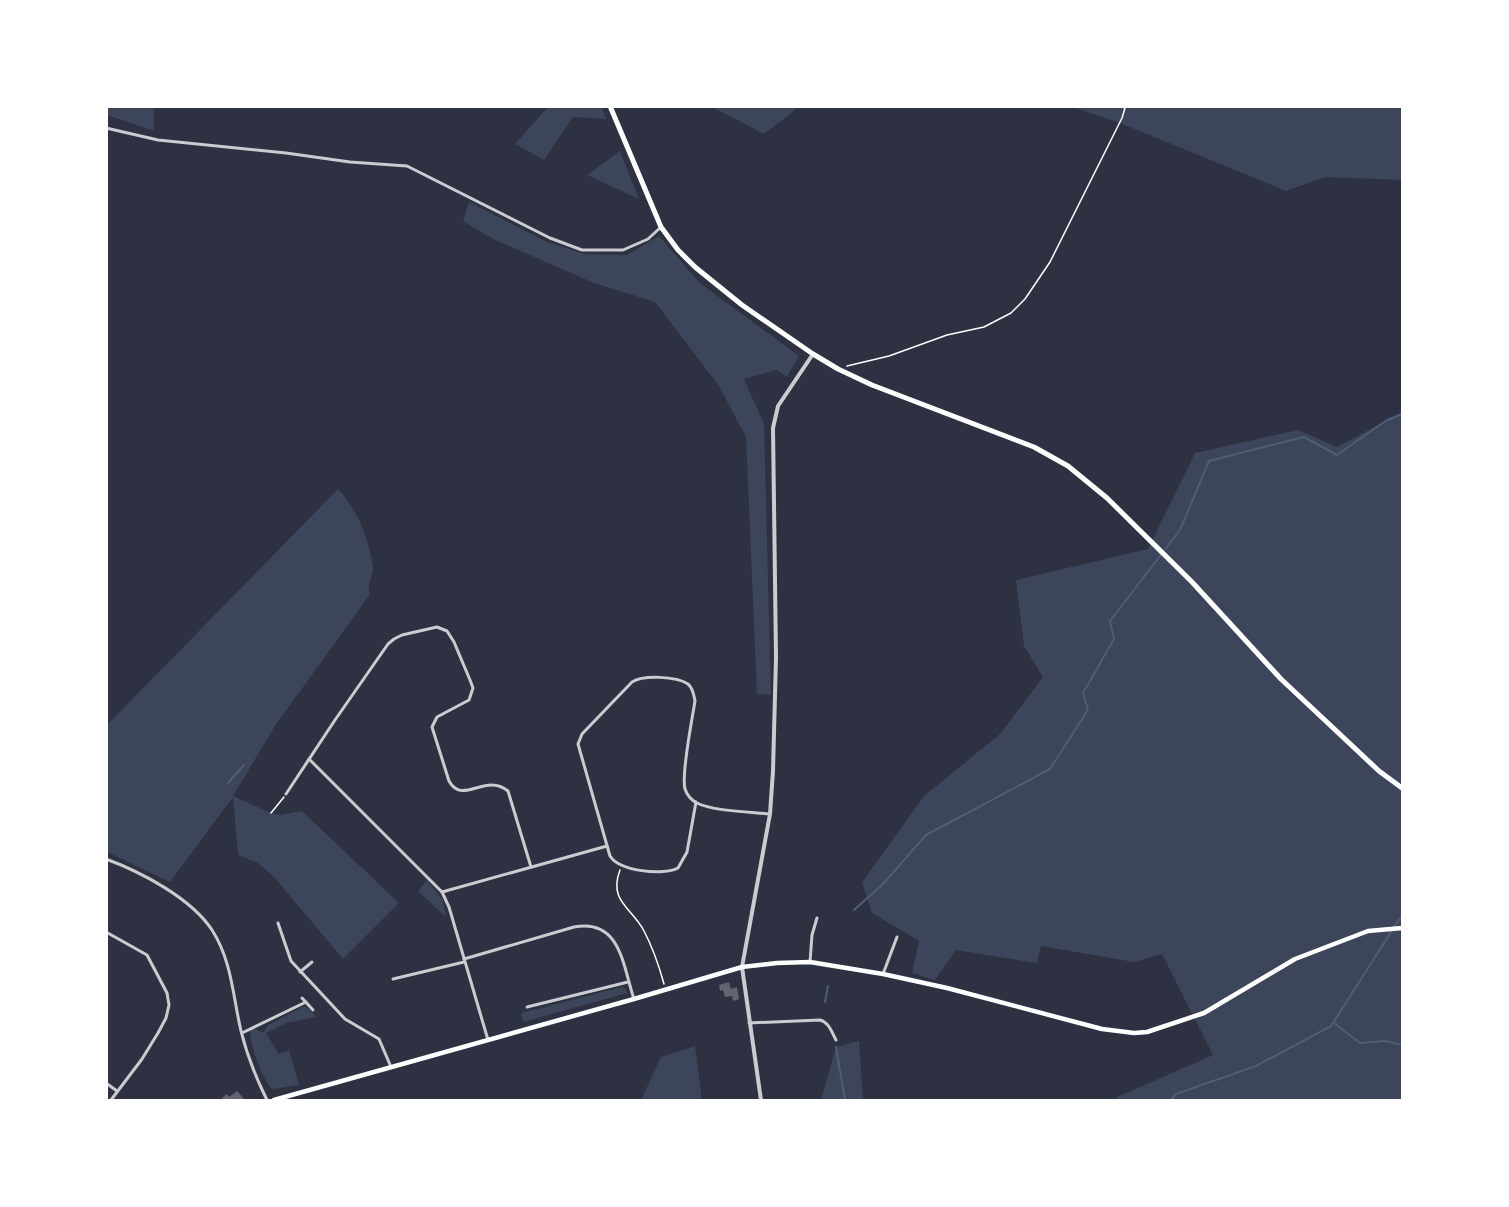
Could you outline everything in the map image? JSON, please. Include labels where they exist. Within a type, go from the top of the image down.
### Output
[{"type":"highway","points":[[610,106],[661,227],[678,250],[695,267],[742,305],[838,369],[872,385],[1034,447],[1068,466],[1107,498],[1192,582],[1281,679],[1379,771],[1402,788]]},
{"type":"main road","points":[[274,1101],[742,967],[810,962],[883,974],[947,988],[1102,1029],[1134,1033],[1147,1032],[1204,1013],[1296,959],[1368,932],[1402,928]]},
{"type":"street","points":[[106,128],[158,140],[350,162],[407,166],[550,238],[582,250],[622,250],[648,239],[661,227]]},
{"type":"street","points":[[761,1101],[742,967],[770,814],[773,771],[776,668],[773,428],[778,406],[813,354]]},
{"type":"street","points":[[286,794],[388,644],[402,635],[430,628],[442,629],[447,631],[454,642],[473,688],[469,700],[437,717],[432,727],[449,781],[452,786],[462,791],[493,784],[499,784],[508,791],[531,867]]},
{"type":"street","points":[[696,802],[687,852],[678,868],[665,873],[621,866],[613,862],[578,744],[582,734],[637,679],[651,677],[682,681],[692,689],[695,701],[684,781],[687,794],[696,802],[712,807],[770,814]]},
{"type":"street","points":[[309,759],[442,892],[449,907],[488,1040]]},
{"type":"street","points":[[442,892],[607,846]]},
{"type":"street","points":[[106,859],[177,896],[206,922],[228,965],[242,1033],[257,1081],[267,1101]]},
{"type":"street","points":[[810,962],[812,934],[816,918]]},
{"type":"street","points":[[278,923],[288,956],[300,972],[345,1019],[379,1039],[391,1067]]},
{"type":"street","points":[[393,979],[584,925],[603,931],[616,943],[633,999]]},
{"type":"street","points":[[106,932],[147,955],[169,999],[168,1012],[158,1033],[111,1101]]},
{"type":"street","points":[[883,974],[897,937]]},
{"type":"street","points":[[300,972],[312,962]]},
{"type":"street","points":[[527,1007],[628,982]]},
{"type":"street","points":[[302,998],[313,1010]]},
{"type":"street","points":[[242,1033],[306,1002]]},
{"type":"street","points":[[749,1023],[820,1020],[824,1021],[836,1040]]},
{"type":"street","points":[[106,1083],[118,1091]]},
{"type":"path","points":[[838,369],[888,356],[947,335],[984,327],[1011,314],[1025,299],[1050,262],[1102,160],[1125,108],[1119,106]]},
{"type":"path","points":[[271,813],[286,794]]},
{"type":"path","points":[[621,866],[616,882],[619,898],[646,934],[666,989]]},
{"type":"shaded area","points":[[107,106],[154,107],[154,131],[107,115]]},
{"type":"shaded area","points":[[548,107],[602,107],[606,119],[573,117],[544,160],[515,144]]},
{"type":"shaded area","points":[[712,107],[799,107],[764,134]]},
{"type":"shaded area","points":[[1073,107],[1402,107],[1402,180],[1325,177],[1286,191],[1120,123]]},
{"type":"shaded area","points":[[620,151],[639,199],[587,175]]},
{"type":"shaded area","points":[[469,202],[545,241],[584,254],[627,255],[659,236],[700,283],[799,356],[787,377],[776,370],[744,379],[764,424],[771,695],[757,694],[746,437],[719,386],[655,302],[594,283],[493,239],[463,221]]},
{"type":"shaded area","points":[[1402,412],[1402,1100],[1115,1100],[1117,1097],[1213,1055],[1162,954],[1134,962],[1041,946],[1037,963],[956,950],[935,980],[912,973],[919,941],[872,913],[862,882],[924,796],[1000,734],[1043,677],[1024,646],[1016,580],[1148,549],[1195,453],[1298,430],[1337,447]]},
{"type":"shaded area","points":[[338,489],[356,515],[369,545],[373,566],[370,594],[275,726],[233,796],[271,813],[281,815],[302,811],[399,903],[343,959],[275,878],[258,863],[238,855],[233,797],[170,882],[107,852],[106,726]]},
{"type":"shaded area","points":[[427,880],[442,899],[446,917],[418,891]]},
{"type":"shaded area","points":[[622,987],[627,993],[523,1022],[521,1013]]},
{"type":"shaded area","points":[[306,1007],[317,1017],[286,1023],[266,1033],[279,1054],[289,1050],[299,1085],[272,1089],[257,1062],[250,1031],[255,1029],[264,1032],[268,1025]]},
{"type":"shaded area","points":[[859,1041],[863,1100],[821,1100],[836,1047]]},
{"type":"shaded area","points":[[695,1046],[702,1100],[641,1100],[661,1057]]},
{"type":"building","points":[[729,982],[731,989],[737,987],[739,999],[733,1001],[732,996],[725,997],[723,990],[720,991],[719,985]]},
{"type":"building","points":[[237,1091],[245,1100],[224,1100],[222,1098],[227,1094],[229,1097]]},
{"type":"waterway","points":[[854,910],[883,884],[926,835],[1050,769],[1088,710],[1083,693],[1114,639],[1110,621],[1180,530],[1209,461],[1304,437],[1337,455],[1387,420],[1402,414]]},
{"type":"waterway","points":[[228,783],[244,765]]},
{"type":"waterway","points":[[1171,1100],[1176,1094],[1256,1066],[1331,1026],[1402,915]]},
{"type":"waterway","points":[[825,1002],[828,986]]},
{"type":"waterway","points":[[1334,1023],[1360,1043],[1385,1041],[1402,1045]]},
{"type":"waterway","points":[[836,1047],[845,1100]]}]
